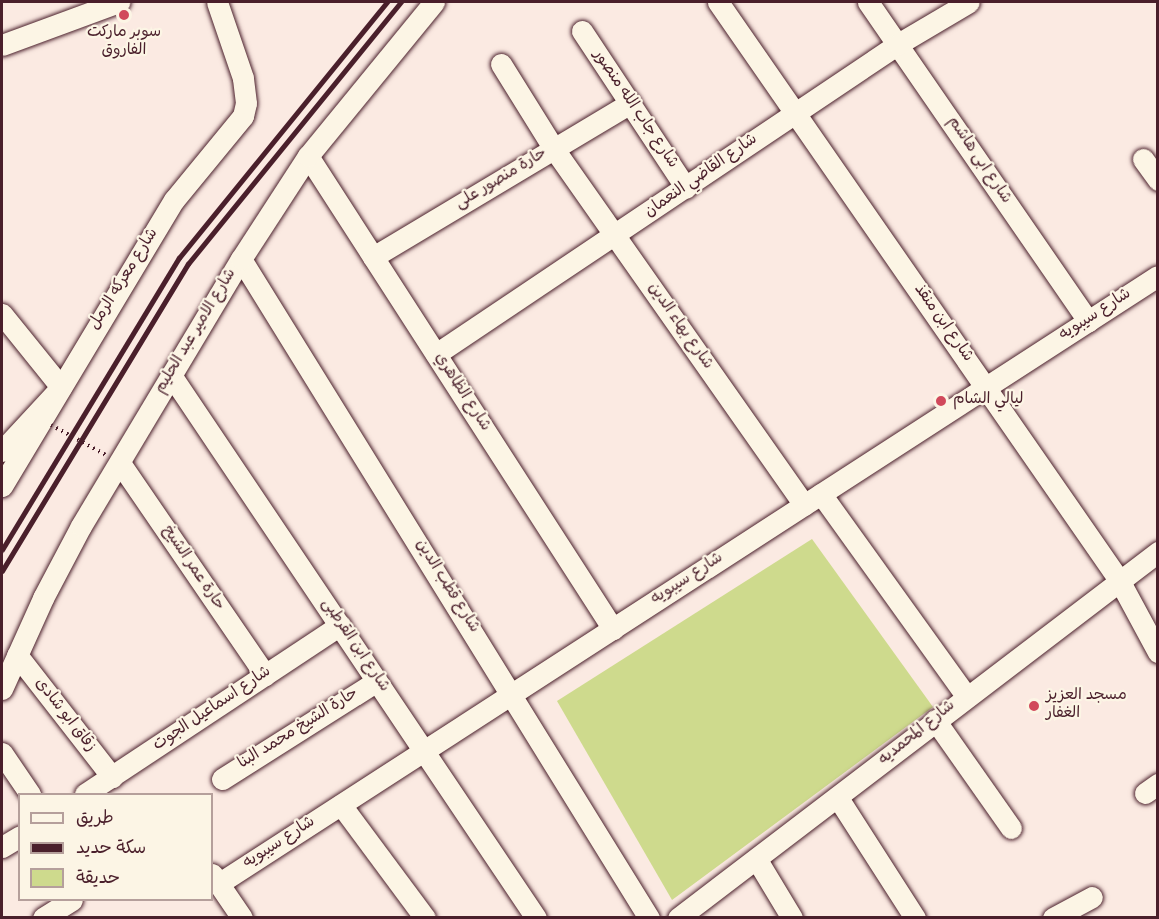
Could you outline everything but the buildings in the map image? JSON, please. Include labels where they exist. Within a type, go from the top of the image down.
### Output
[{"type":"street","points":[[2,45],[119,2]]},
{"type":"street","name":"شارع معركه الرمل","points":[[2,486],[174,200],[243,116],[246,103],[243,78],[217,2]]},
{"type":"street","name":"شارع الامير عبد الحليم","points":[[2,689],[42,598],[113,459],[171,375],[241,259],[308,156],[434,2]]},
{"type":"street","name":"شارع ابن منقذ","points":[[718,2],[1119,580],[1158,652]]},
{"type":"street","name":"شارع ابى هاشم","points":[[868,2],[1088,321]]},
{"type":"street","name":"شارع القاضي النعمان","points":[[436,354],[616,237],[898,44],[969,2]]},
{"type":"street","name":"شارع جاب الله منصور","points":[[582,31],[686,188]]},
{"type":"street","name":"شارع بهاء الدين","points":[[501,64],[554,149],[616,237],[813,499],[966,696]]},
{"type":"street","name":"حارة منصور على","points":[[373,257],[630,103]]},
{"type":"street","name":"شارع الظاهري","points":[[308,156],[613,629]]},
{"type":"street","points":[[1143,159],[1158,180]]},
{"type":"street","name":"شارع قطب الدين","points":[[241,259],[513,694],[648,918]]},
{"type":"street","name":"شارع سيبويه","points":[[215,879],[341,805],[1158,276]]},
{"type":"street","points":[[2,314],[62,387],[2,451]]},
{"type":"street","name":"شارع ابن القرطبى","points":[[171,375],[536,918]]},
{"type":"street","name":"حارة عمر الشيخ","points":[[113,459],[265,675]]},
{"type":"street","name":"شارع المحمديه","points":[[679,917],[757,860],[966,696],[1158,552]]},
{"type":"street","name":"شارع اسماعيل الجوت","points":[[88,793],[340,625]]},
{"type":"street","name":"زقاق ابو شادى","points":[[17,655],[112,777]]},
{"type":"street","name":"حارة الشيخ محمد البنا","points":[[222,779],[377,681]]},
{"type":"street","points":[[935,720],[1011,828]]},
{"type":"street","points":[[2,753],[29,793]]},
{"type":"street","points":[[838,798],[915,918]]},
{"type":"street","points":[[341,805],[424,918]]},
{"type":"street","points":[[2,847],[18,837]]},
{"type":"street","points":[[757,860],[792,918]]},
{"type":"street","points":[[215,879],[238,916]]},
{"type":"street","points":[[1053,918],[1092,897]]},
{"type":"street","points":[[43,918],[70,901]]},
{"type":"path","points":[[51,425],[113,459]]},
{"type":"green space","points":[[812,539],[933,707],[672,900],[557,701]]},
{"type":"railway","points":[[2,550],[179,258],[387,2]]},
{"type":"railway","points":[[2,571],[188,264],[401,2]]},
{"type":"place","name":"سوبر ماركت الفاروق","points":[[124,15]]},
{"type":"place","name":"ليالي الشام","points":[[941,401]]},
{"type":"place","name":"مسجد العزيز الغفار","points":[[1034,706]]}]
